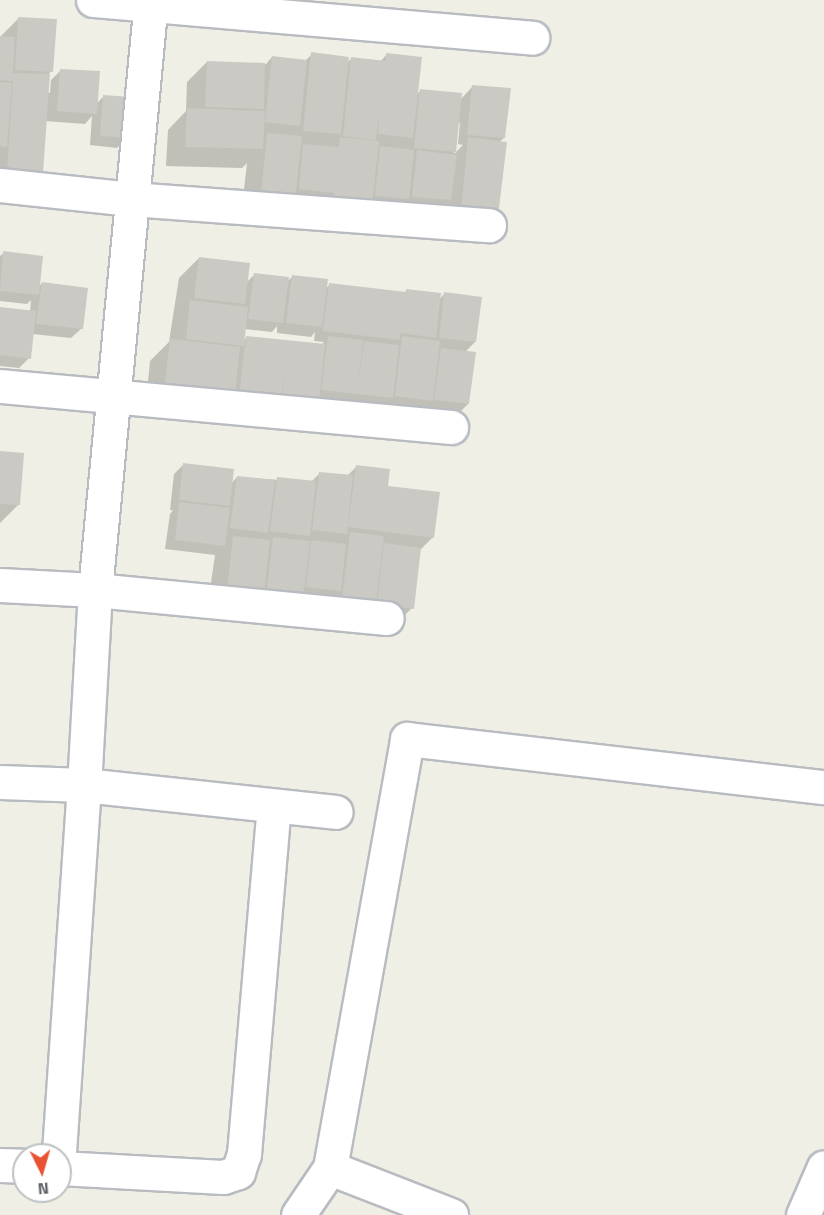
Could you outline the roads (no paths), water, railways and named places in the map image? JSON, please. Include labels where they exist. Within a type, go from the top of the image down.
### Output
[{"type":"street","points":[[93,0],[151,2],[531,38]]},
{"type":"street","points":[[60,1143],[95,590],[151,2]]},
{"type":"street","points":[[0,185],[131,199],[489,225]]},
{"type":"street","points":[[0,386],[451,427]]},
{"type":"street","points":[[0,585],[95,590],[387,618]]},
{"type":"street","points":[[298,1215],[330,1168],[407,739],[824,787]]},
{"type":"street","points":[[0,782],[84,785],[336,812]]},
{"type":"street","points":[[72,1169],[224,1177],[238,1172],[244,1154],[274,807]]},
{"type":"street","points":[[803,1215],[824,1167]]},
{"type":"street","points":[[330,1168],[450,1215]]}]
